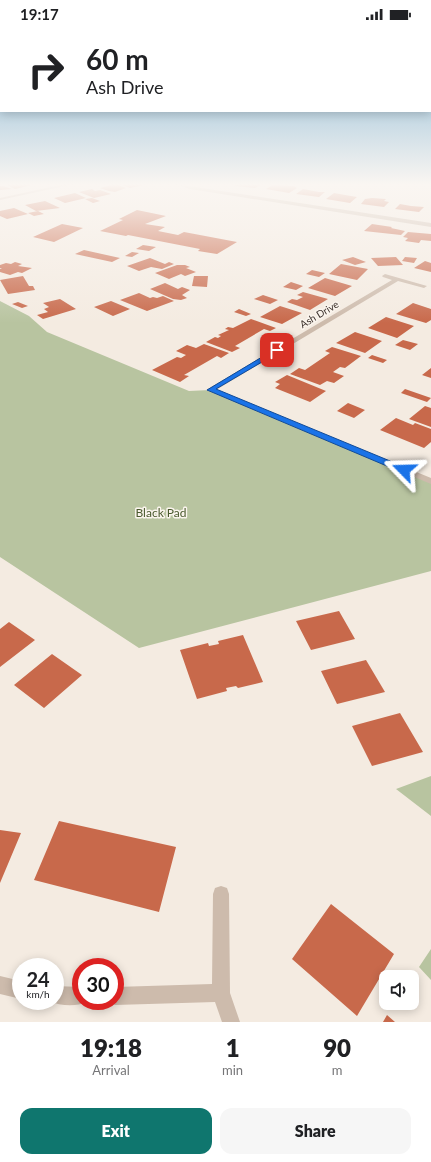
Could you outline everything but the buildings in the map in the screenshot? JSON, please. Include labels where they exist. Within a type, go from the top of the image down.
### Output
[{"type":"street","points":[[385,276],[424,286]]},
{"type":"street","name":"Ash Drive","points":[[397,279],[210,390],[431,481]]},
{"type":"street","points":[[220,894],[221,993],[231,1022]]},
{"type":"street","points":[[0,985],[12,988]]},
{"type":"street","points":[[124,996],[221,993]]},
{"type":"green space","name":"Black Pad","points":[[0,301],[29,316],[47,332],[189,391],[210,390],[431,481],[431,571],[139,648],[0,557]]},
{"type":"green space","points":[[431,776],[431,816],[396,789]]},
{"type":"green space","points":[[431,949],[431,980],[419,967]]},
{"type":"route","points":[[277,350],[210,390],[404,470]]}]
